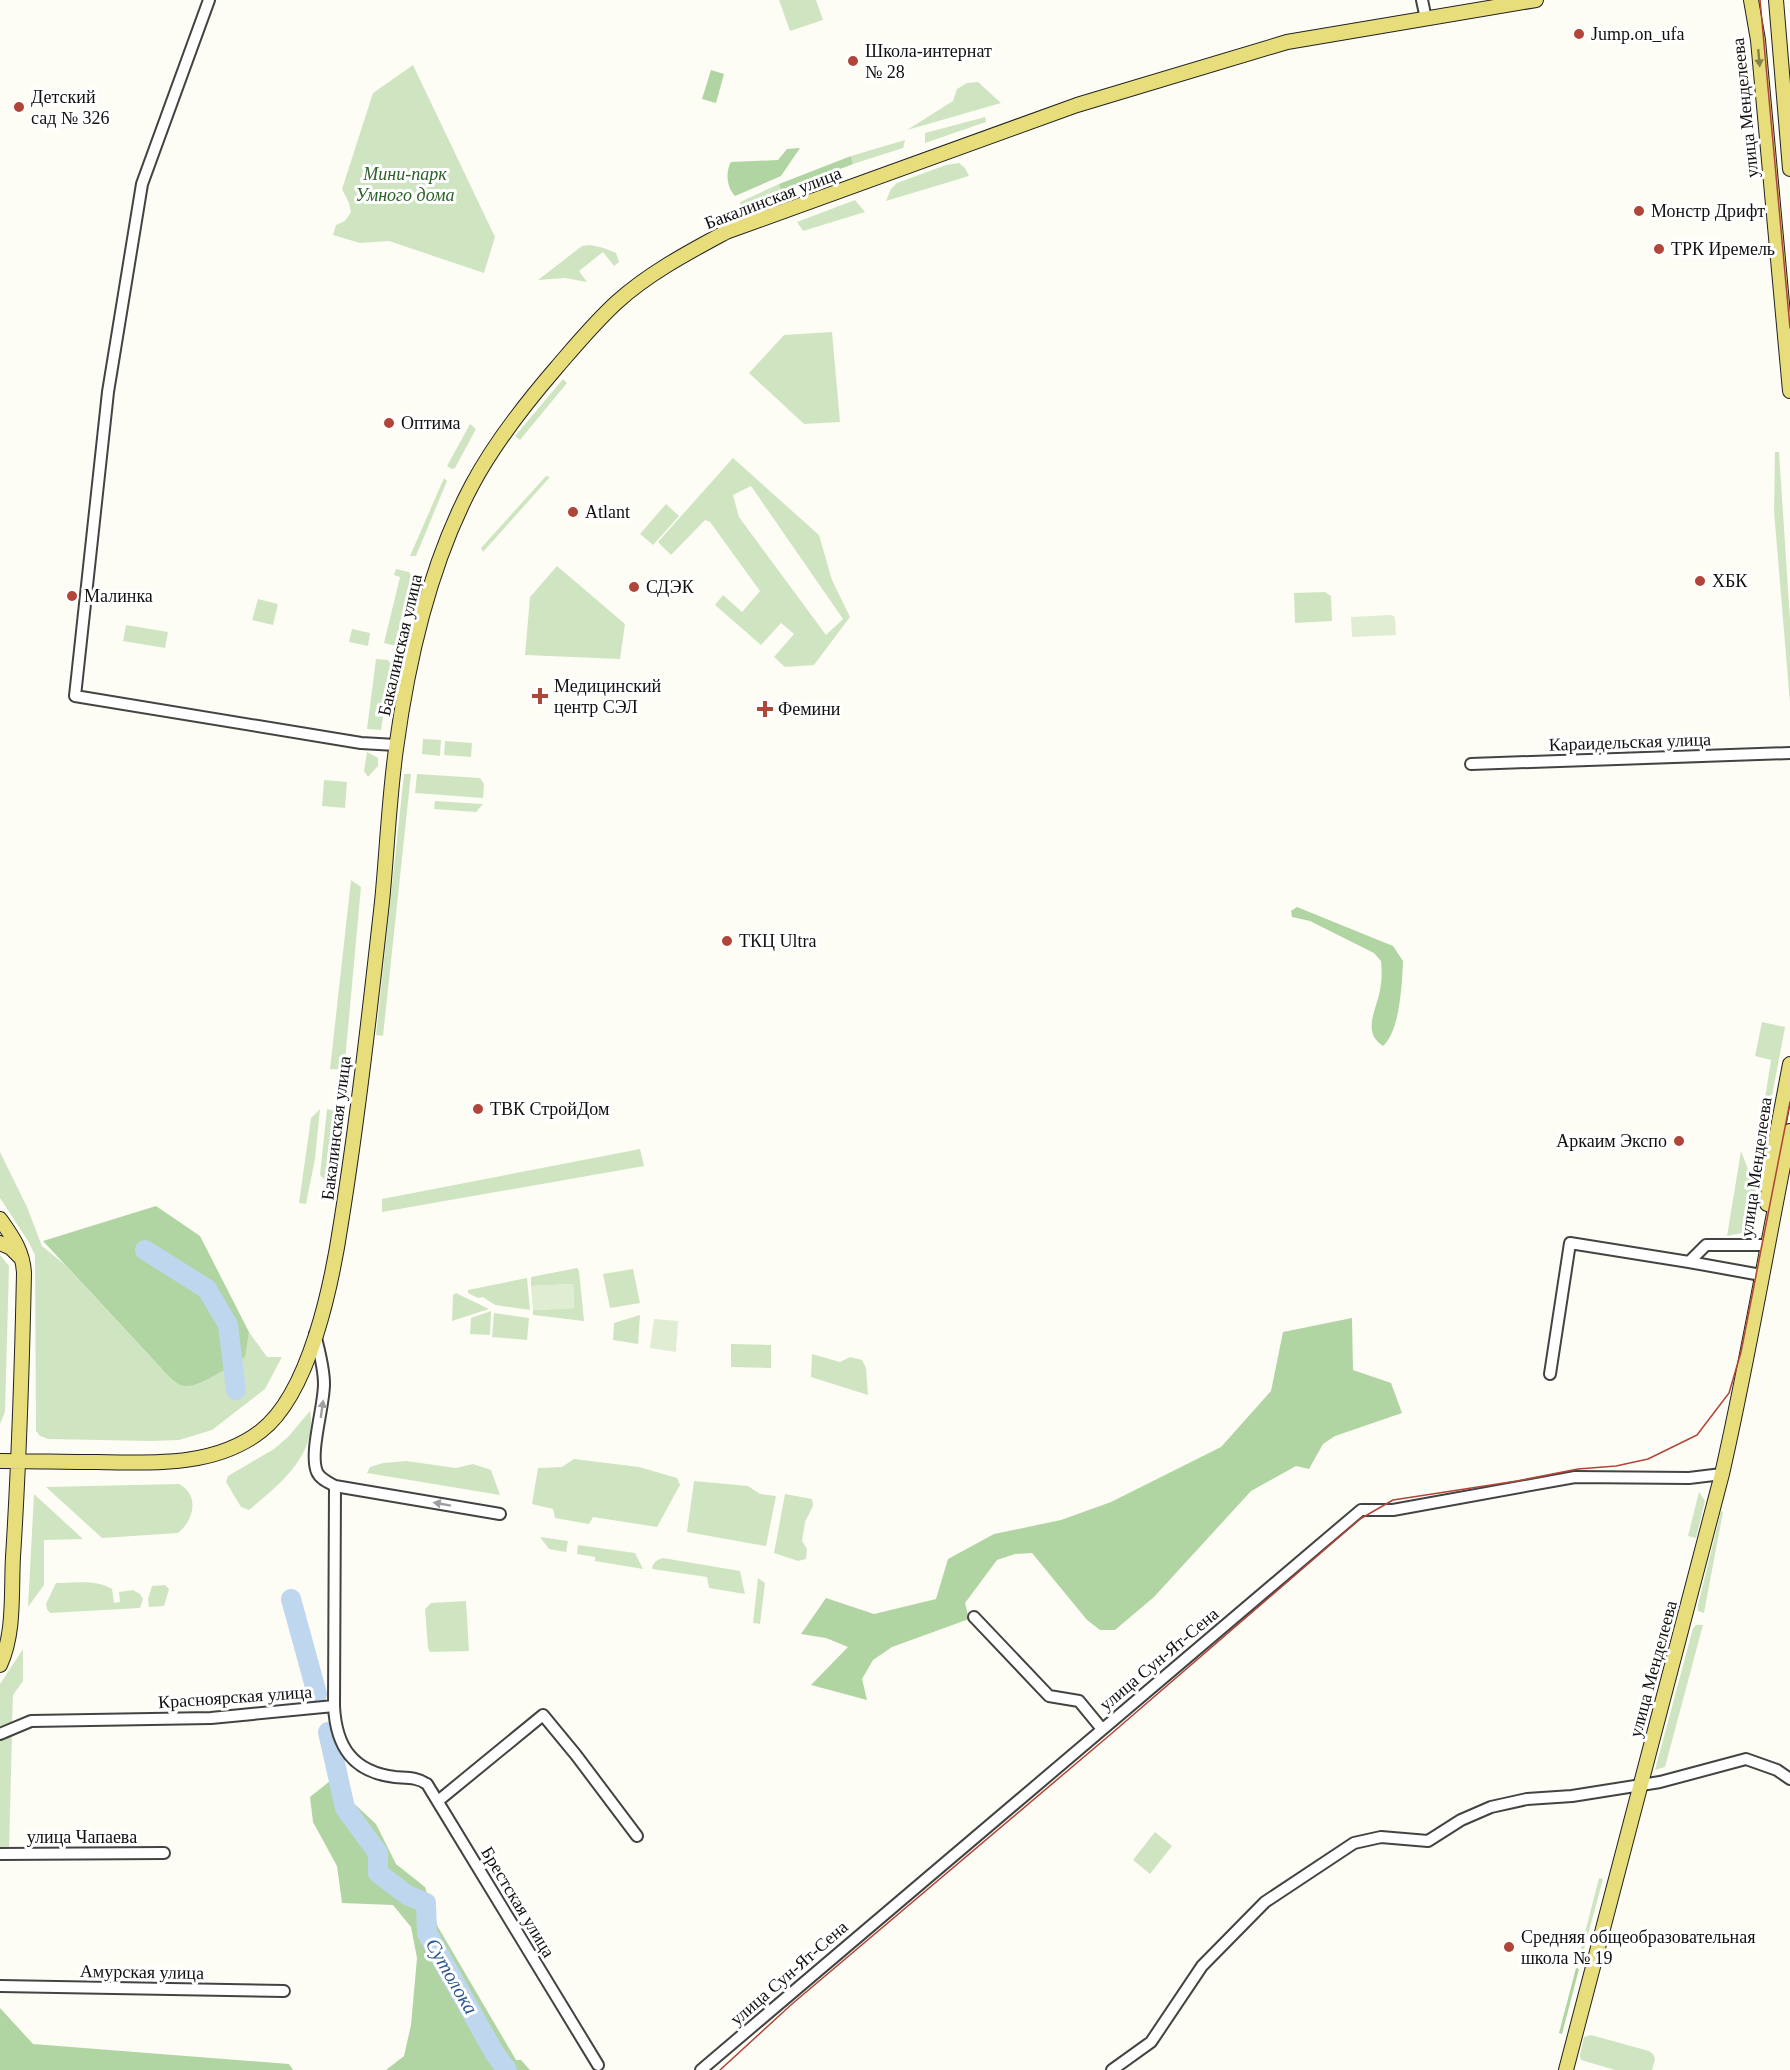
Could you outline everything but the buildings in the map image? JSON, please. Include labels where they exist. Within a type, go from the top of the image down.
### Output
[{"type":"main road","points":[[1426,19],[1536,0]]},
{"type":"main road","name":"улица Менделеева","points":[[1751,0],[1758,40],[1790,391]]},
{"type":"main road","points":[[1776,0],[1790,169]]},
{"type":"main road","name":"Бакалинская улица","points":[[0,1461],[152,1463],[195,1458],[233,1448],[261,1431],[282,1410],[296,1387],[315,1334],[336,1258],[382,900],[396,746],[423,610],[452,525],[474,482],[520,410],[618,301],[645,280],[689,252],[739,226],[1077,105],[1287,42],[1426,19]]},
{"type":"main road","name":"улица Менделеева","points":[[1761,1275],[1762,1245],[1772,1159],[1790,1064]]},
{"type":"main road","name":"улица Менделеева","points":[[1566,2070],[1722,1474],[1743,1383],[1761,1275],[1790,1131]]},
{"type":"main road","points":[[0,1219],[16,1243],[24,1265],[19,1461],[9,1628],[5,1653],[0,1665]]},
{"type":"main road","points":[[0,1243],[17,1253],[24,1265]]},
{"type":"main road","points":[[0,1646],[9,1628]]},
{"type":"street","points":[[209,0],[142,184],[108,392],[75,696],[351,741],[396,746]]},
{"type":"street","points":[[1422,0],[1426,19]]},
{"type":"street","name":"Караидельская улица","points":[[1471,764],[1790,753]]},
{"type":"street","points":[[1550,1374],[1570,1243],[1761,1275]]},
{"type":"street","points":[[1689,1262],[1706,1245],[1762,1245]]},
{"type":"street","points":[[315,1334],[322,1362],[324,1385],[315,1461],[317,1472],[322,1479],[335,1486],[500,1514]]},
{"type":"street","name":"улица Сун-Ят-Сена","points":[[702,2070],[1361,1510],[1393,1509],[1575,1476],[1689,1478],[1722,1474]]},
{"type":"street","points":[[334,1706],[335,1486]]},
{"type":"street","points":[[974,1617],[1049,1696],[1079,1701],[1102,1729]]},
{"type":"street","name":"Красноярская улица","points":[[0,1734],[31,1722],[211,1718],[334,1706],[336,1731],[340,1743],[349,1755],[360,1765],[373,1771],[397,1777]]},
{"type":"street","points":[[438,1801],[543,1715],[637,1836]]},
{"type":"street","points":[[1112,2070],[1151,2042],[1202,1966],[1265,1902],[1354,1844],[1381,1838],[1428,1841],[1461,1820],[1491,1807],[1641,1785],[1746,1759],[1777,1770],[1790,1779]]},
{"type":"street","name":"Брестская улица","points":[[397,1777],[422,1780],[427,1784],[598,2065]]},
{"type":"street","name":"улица Чапаева","points":[[0,1854],[164,1853]]},
{"type":"street","name":"Амурская улица","points":[[0,1986],[284,1991]]},
{"type":"green space","points":[[779,0],[816,0],[823,20],[790,31]]},
{"type":"green space","name":"Мини-парк Умного дома","points":[[413,65],[495,237],[484,273],[389,241],[360,243],[333,235],[336,225],[345,221],[351,212],[342,189],[373,93]]},
{"type":"green space","points":[[711,70],[724,74],[716,103],[702,99]]},
{"type":"green space","points":[[978,82],[1001,103],[907,130],[953,101],[957,89],[967,83]]},
{"type":"green space","points":[[985,117],[986,122],[925,143],[925,133]]},
{"type":"green space","points":[[905,140],[903,148],[853,164],[851,156]]},
{"type":"green space","points":[[800,148],[781,176],[735,196],[732,193],[728,175],[731,162],[778,160],[787,149]]},
{"type":"green space","points":[[851,156],[853,164],[781,192],[779,184]]},
{"type":"green space","points":[[959,163],[969,176],[886,201],[891,189],[897,183],[946,165]]},
{"type":"green space","points":[[779,184],[781,192],[742,211],[740,202]]},
{"type":"green space","points":[[855,200],[865,212],[803,231],[797,222]]},
{"type":"green space","points":[[590,245],[616,253],[619,262],[614,266],[603,252],[579,271],[587,282],[565,278],[538,280],[582,246]]},
{"type":"green space","points":[[832,332],[840,422],[804,424],[749,373],[784,335]]},
{"type":"green space","points":[[563,379],[567,383],[520,440],[515,436]]},
{"type":"green space","points":[[470,424],[476,429],[455,468],[452,469],[447,466]]},
{"type":"green space","points":[[1775,452],[1779,452],[1790,620],[1790,703],[1774,511]]},
{"type":"green space","points":[[733,458],[819,535],[832,580],[850,617],[814,665],[785,667],[774,657],[794,634],[781,623],[761,645],[715,605],[723,595],[742,612],[760,591],[710,522],[705,520],[671,555],[658,542]],"holes":[[[751,486],[843,619],[826,635],[739,517],[733,495]]]},
{"type":"green space","points":[[546,476],[550,477],[483,552],[481,548]]},
{"type":"green space","points":[[444,478],[447,481],[416,556],[410,556]]},
{"type":"green space","points":[[666,504],[679,516],[653,545],[640,534]]},
{"type":"green space","points":[[557,566],[625,624],[620,659],[525,655],[530,597]]},
{"type":"green space","points":[[396,569],[409,572],[412,576],[395,646],[384,643],[400,577],[394,575]]},
{"type":"green space","points":[[1325,592],[1331,596],[1332,621],[1295,623],[1294,593]]},
{"type":"green space","points":[[258,599],[278,604],[273,625],[252,620]]},
{"type":"green space","points":[[1391,615],[1395,617],[1396,635],[1352,637],[1351,617]]},
{"type":"green space","points":[[126,625],[168,632],[165,648],[123,641]]},
{"type":"green space","points":[[352,629],[370,633],[368,646],[349,642]]},
{"type":"green space","points":[[376,659],[388,660],[391,664],[381,730],[367,729]]},
{"type":"green space","points":[[423,739],[441,740],[440,756],[422,754]]},
{"type":"green space","points":[[445,741],[472,743],[471,757],[444,755]]},
{"type":"green space","points":[[367,752],[378,758],[378,766],[368,777],[364,771]]},
{"type":"green space","points":[[404,774],[411,774],[383,1036],[376,1035]]},
{"type":"green space","points":[[417,774],[480,778],[484,784],[483,798],[415,793]]},
{"type":"green space","points":[[324,780],[347,782],[345,808],[322,806]]},
{"type":"green space","points":[[435,801],[483,804],[476,812],[434,809]]},
{"type":"green space","points":[[351,880],[361,887],[345,1061],[340,1068],[330,1069]]},
{"type":"green space","points":[[1297,907],[1393,946],[1403,961],[1397,1019],[1389,1039],[1383,1046],[1376,1040],[1372,1027],[1381,986],[1381,961],[1374,953],[1310,921],[1292,917],[1291,911]]},
{"type":"green space","points":[[1762,1022],[1785,1027],[1762,1149],[1759,1136],[1771,1060],[1755,1056]]},
{"type":"green space","points":[[320,1109],[315,1159],[306,1204],[299,1203],[311,1118]]},
{"type":"green space","points":[[327,1109],[339,1112],[335,1151],[326,1181],[320,1175]]},
{"type":"green space","points":[[640,1149],[644,1166],[382,1212],[382,1199]]},
{"type":"green space","points":[[1741,1151],[1756,1190],[1747,1232],[1727,1236]]},
{"type":"green space","points":[[0,1152],[27,1207],[42,1246],[64,1264],[162,1369],[244,1357],[249,1332],[267,1357],[282,1357],[265,1389],[212,1430],[179,1440],[48,1439],[40,1436],[36,1431],[35,1255],[0,1198]]},
{"type":"green space","points":[[156,1206],[200,1236],[249,1332],[245,1357],[207,1380],[191,1386],[175,1382],[43,1241]]},
{"type":"green space","points":[[0,1255],[9,1266],[5,1412],[0,1424]]},
{"type":"green space","points":[[577,1268],[584,1321],[533,1315],[533,1310],[574,1308],[573,1284],[531,1286],[531,1277]]},
{"type":"green space","points":[[633,1269],[640,1303],[610,1308],[603,1274]]},
{"type":"green space","points":[[527,1278],[530,1310],[495,1305],[483,1297],[478,1298],[468,1293],[468,1290]]},
{"type":"green space","points":[[573,1284],[574,1308],[533,1310],[531,1286]]},
{"type":"green space","points":[[456,1293],[489,1309],[452,1321],[453,1295]]},
{"type":"green space","points":[[491,1311],[490,1335],[470,1334],[471,1318]]},
{"type":"green space","points":[[494,1313],[529,1318],[527,1340],[492,1337]]},
{"type":"green space","points":[[640,1315],[638,1344],[613,1340],[614,1323]]},
{"type":"green space","points":[[1352,1318],[1353,1370],[1391,1383],[1402,1413],[1335,1436],[1323,1444],[1309,1469],[1296,1466],[1251,1491],[1154,1597],[1115,1630],[1100,1630],[1087,1620],[1032,1553],[1015,1554],[997,1560],[965,1603],[969,1619],[892,1647],[873,1660],[862,1679],[867,1700],[811,1685],[848,1647],[826,1638],[801,1634],[826,1598],[874,1614],[936,1599],[948,1559],[994,1534],[1061,1520],[1111,1502],[1221,1447],[1271,1391],[1283,1332]]},
{"type":"green space","points":[[654,1319],[678,1321],[676,1352],[650,1348]]},
{"type":"green space","points":[[731,1344],[771,1345],[771,1368],[731,1367]]},
{"type":"green space","points":[[812,1354],[840,1362],[850,1357],[862,1360],[866,1368],[868,1395],[811,1377]]},
{"type":"green space","points":[[310,1411],[311,1427],[308,1442],[293,1468],[272,1491],[249,1510],[241,1507],[226,1482],[228,1476],[274,1449],[288,1437]]},
{"type":"green space","points":[[574,1459],[639,1467],[677,1478],[680,1485],[657,1527],[593,1517],[589,1524],[555,1518],[553,1509],[532,1504],[538,1468],[562,1467]]},
{"type":"green space","points":[[406,1461],[456,1468],[473,1464],[491,1470],[500,1495],[367,1473],[370,1467],[383,1463]]},
{"type":"green space","points":[[694,1481],[748,1486],[760,1494],[776,1496],[766,1546],[687,1532]]},
{"type":"green space","points":[[179,1484],[190,1494],[192,1508],[188,1521],[178,1533],[102,1538],[46,1487]]},
{"type":"green space","points":[[1699,1492],[1705,1501],[1696,1538],[1688,1536]]},
{"type":"green space","points":[[34,1494],[83,1539],[44,1540],[44,1585],[28,1607]]},
{"type":"green space","points":[[785,1494],[812,1499],[813,1506],[805,1522],[802,1541],[807,1549],[806,1559],[798,1561],[774,1553]]},
{"type":"green space","points":[[1721,1511],[1723,1512],[1704,1613],[1698,1611],[1698,1605]]},
{"type":"green space","points":[[540,1537],[568,1541],[566,1552],[549,1549]]},
{"type":"green space","points":[[578,1545],[635,1553],[643,1569],[595,1561],[595,1557],[577,1554]]},
{"type":"green space","points":[[663,1558],[740,1571],[745,1594],[709,1588],[707,1577],[652,1569],[656,1562]]},
{"type":"green space","points":[[758,1578],[765,1583],[760,1624],[753,1623]]},
{"type":"green space","points":[[85,1582],[106,1586],[112,1589],[114,1603],[120,1602],[119,1592],[133,1590],[143,1599],[140,1608],[50,1613],[46,1604],[56,1583]]},
{"type":"green space","points":[[165,1585],[169,1589],[164,1606],[149,1607],[148,1599],[152,1586]]},
{"type":"green space","points":[[466,1601],[469,1651],[430,1652],[425,1609],[431,1603]]},
{"type":"green space","points":[[1696,1625],[1703,1625],[1665,1767],[1655,1770],[1693,1628]]},
{"type":"green space","points":[[23,1649],[23,1681],[13,1695],[12,1723],[0,1728],[0,1684]]},
{"type":"green space","points":[[12,1734],[9,1851],[0,1851],[0,1738]]},
{"type":"green space","points":[[330,1781],[376,1824],[396,1864],[425,1887],[438,1927],[516,2060],[521,2060],[530,2070],[386,2070],[404,2056],[411,2025],[417,1958],[411,1927],[393,1905],[342,1903],[337,1866],[313,1822],[310,1797]]},
{"type":"green space","points":[[1155,1832],[1172,1846],[1150,1874],[1133,1860]]},
{"type":"green space","points":[[1599,1878],[1603,1879],[1582,1957],[1579,1956]]},
{"type":"green space","points":[[1576,1968],[1579,1969],[1562,2034],[1559,2033]]},
{"type":"green space","points":[[0,2008],[33,2044],[289,2064],[293,2070],[0,2070]]},
{"type":"green space","points":[[1591,2035],[1649,2051],[1655,2059],[1652,2070],[1615,2070],[1581,2060],[1584,2037]]},
{"type":"waterway","name":"Сутолока","points":[[145,1250],[207,1289],[228,1325],[236,1390]]},
{"type":"waterway","name":"Сутолока","points":[[291,1599],[317,1694]]},
{"type":"waterway","name":"Сутолока","points":[[328,1732],[345,1808],[378,1853],[378,1873],[407,1895],[426,1903],[427,1933],[495,2054],[507,2070]]},
{"type":"tram line","points":[[1760,0],[1790,328]]},
{"type":"tram line","points":[[720,2070],[792,2004],[1111,1734],[1360,1519],[1393,1500],[1578,1469],[1616,1466],[1648,1459],[1697,1435],[1729,1393],[1741,1352],[1790,1102]]},
{"type":"place","name":"Jump.on_ufa","points":[[1579,34]]},
{"type":"place","name":"Школа-интернат № 28","points":[[853,61]]},
{"type":"place","name":"Детский сад № 326","points":[[19,107]]},
{"type":"place","name":"Монстр Дрифт","points":[[1639,211]]},
{"type":"place","name":"ТРК Иремель","points":[[1659,249]]},
{"type":"place","name":"Оптима","points":[[389,423]]},
{"type":"place","name":"Atlant","points":[[573,512]]},
{"type":"place","name":"ХБК","points":[[1700,581]]},
{"type":"place","name":"СДЭК","points":[[634,587]]},
{"type":"place","name":"Малинка","points":[[72,596]]},
{"type":"place","name":"Медицинский центр СЭЛ","points":[[540,696]]},
{"type":"place","name":"Фемини","points":[[765,709]]},
{"type":"place","name":"ТКЦ Ultra","points":[[727,941]]},
{"type":"place","name":"ТВК СтройДом","points":[[478,1109]]},
{"type":"place","name":"Аркаим Экспо","points":[[1679,1141]]},
{"type":"place","name":"Средняя общеобразовательная школа № 19","points":[[1509,1947]]}]
